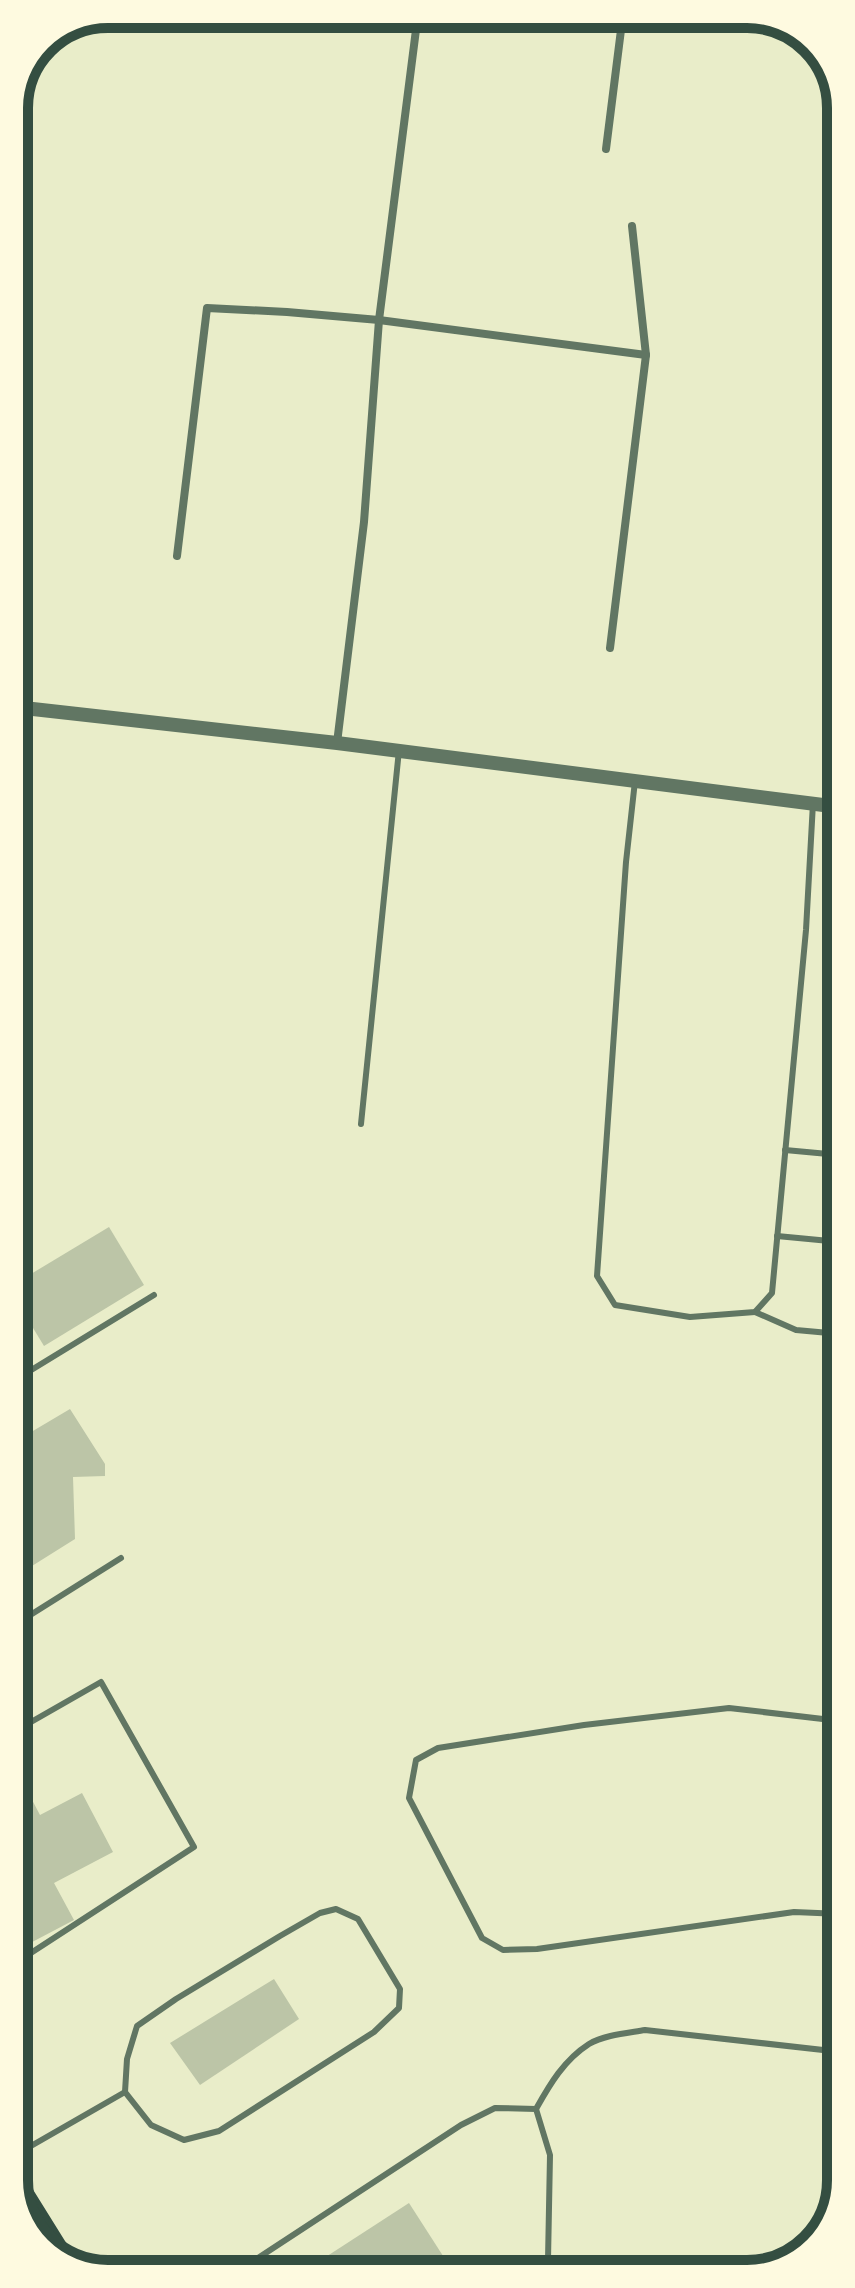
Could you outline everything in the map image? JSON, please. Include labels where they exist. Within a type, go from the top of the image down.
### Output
[{"type":"street","points":[[337,743],[364,522],[379,320],[416,28]]},
{"type":"street","points":[[606,149],[622,28]]},
{"type":"street","points":[[610,648],[646,355],[632,226]]},
{"type":"street","points":[[177,556],[207,308],[379,320],[646,355]]},
{"type":"street","points":[[28,708],[399,750],[827,805]]},
{"type":"lane","points":[[361,1124],[399,750]]},
{"type":"lane","points":[[635,781],[626,862],[597,1276],[615,1305],[690,1317],[755,1312],[796,1330],[827,1333]]},
{"type":"lane","points":[[755,1312],[772,1293],[806,930],[813,803]]},
{"type":"lane","points":[[785,1150],[827,1154]]},
{"type":"lane","points":[[777,1236],[827,1241]]},
{"type":"lane","points":[[28,1372],[154,1295]]},
{"type":"lane","points":[[28,1616],[121,1558]]},
{"type":"lane","points":[[28,1724],[101,1682],[194,1847],[28,1955]]},
{"type":"lane","points":[[827,1719],[729,1708],[584,1725],[438,1748],[416,1760],[409,1798],[482,1938],[503,1950],[537,1949],[794,1912],[827,1913]]},
{"type":"lane","points":[[336,1909],[358,1919],[400,1989],[399,2008],[374,2032],[219,2131],[184,2140],[151,2125],[125,2092],[127,2059],[137,2026],[176,1999],[320,1913],[336,1909]]},
{"type":"lane","points":[[548,2260],[550,2155],[536,2109],[559,2071],[590,2043],[645,2030],[827,2050]]},
{"type":"lane","points":[[28,2148],[125,2092]]},
{"type":"lane","points":[[260,2260],[461,2125],[495,2108],[536,2109]]},
{"type":"building","points":[[109,1227],[144,1285],[44,1346],[28,1320],[28,1276]]},
{"type":"building","points":[[70,1409],[105,1464],[105,1476],[73,1477],[75,1539],[28,1568],[28,1434]]},
{"type":"building","points":[[28,1792],[40,1815],[82,1793],[113,1852],[54,1883],[74,1920],[28,1944]]},
{"type":"building","points":[[274,1979],[299,2019],[200,2085],[170,2043]]},
{"type":"building","points":[[409,2203],[445,2259],[444,2260],[321,2260]]}]
